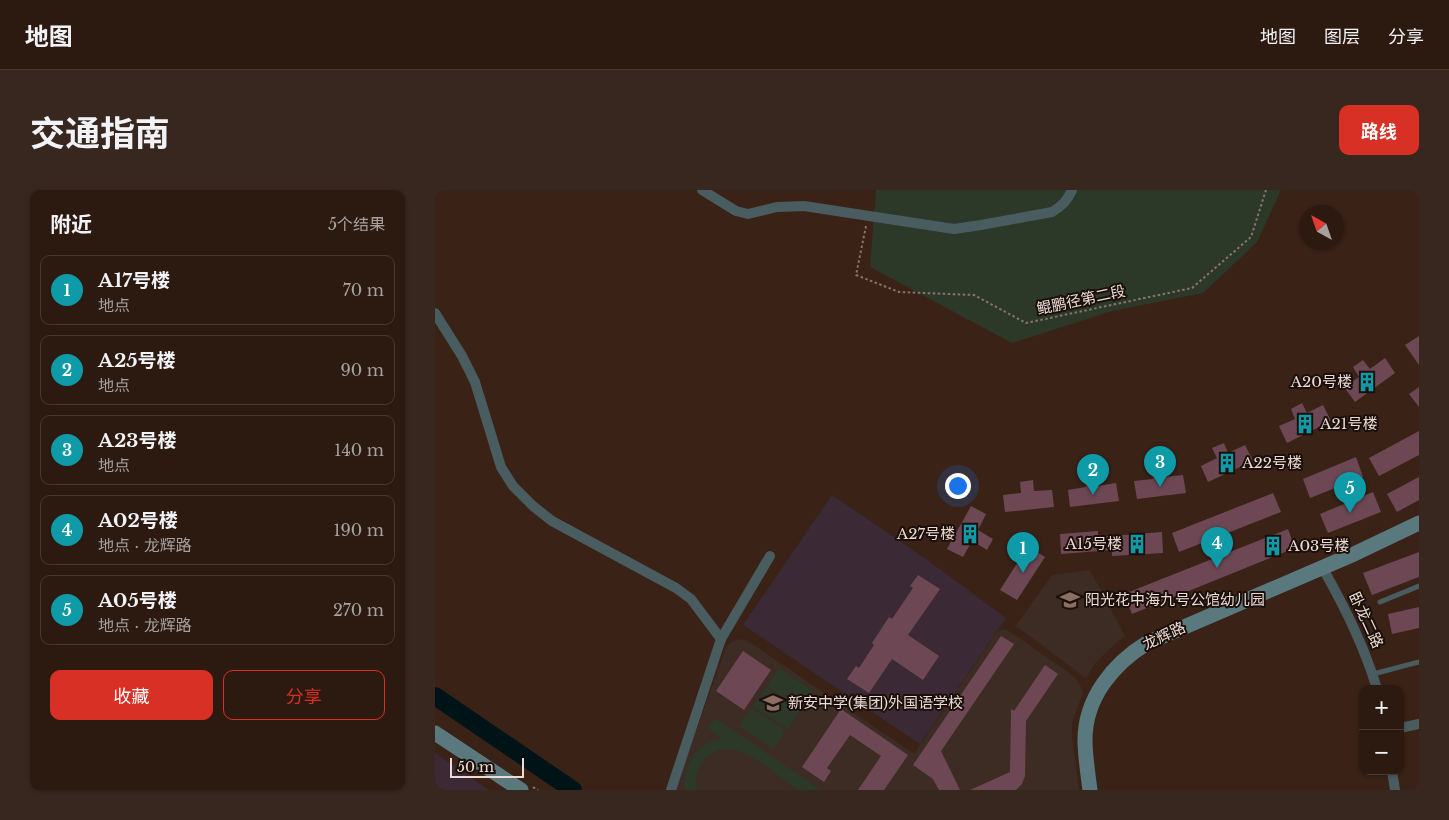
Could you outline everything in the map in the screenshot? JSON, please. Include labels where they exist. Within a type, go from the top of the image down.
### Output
[{"type":"street","points":[[702,190],[736,211],[748,214],[777,207],[803,206],[954,229],[1052,212],[1062,206],[1072,190]]},
{"type":"street","points":[[435,313],[462,356],[475,382],[501,467],[513,486],[533,506],[552,521],[676,588],[691,599],[721,639]]},
{"type":"street","name":"龙辉路","points":[[1090,790],[1085,740],[1092,706],[1108,676],[1132,652],[1147,643],[1354,554],[1419,523]]},
{"type":"street","points":[[671,790],[721,639],[770,556]]},
{"type":"street","name":"卧龙二路","points":[[1322,567],[1359,636],[1376,685]]},
{"type":"street","points":[[1404,727],[1419,724]]},
{"type":"street","points":[[435,733],[521,790]]},
{"type":"street","points":[[1393,775],[1395,790]]},
{"type":"lane","points":[[1380,602],[1419,586]]},
{"type":"lane","points":[[1373,674],[1419,662]]},
{"type":"path","name":"鲲鹏径第二段","points":[[868,216],[856,275],[899,292],[974,295],[1026,323],[1192,288],[1251,237],[1265,190]]},
{"type":"shaded area","points":[[832,495],[926,559],[1006,618],[920,744],[743,625]]},
{"type":"shaded area","name":"阳光花中海九号公馆幼儿园","points":[[1090,570],[1125,636],[1096,662],[1086,678],[1016,626],[1052,575]]},
{"type":"shaded area","name":"新安中学(集团)外国语学校","points":[[1003,629],[1009,631],[1068,672],[1081,687],[1083,693],[1072,723],[1079,790],[675,790],[724,653],[727,646],[733,641],[741,639],[748,641],[914,754],[997,632]]},
{"type":"shaded area","points":[[435,753],[489,790],[435,790]]},
{"type":"green space","points":[[876,190],[1281,190],[1257,242],[1203,293],[1112,311],[1012,343],[870,267]]},
{"type":"green space","points":[[779,668],[813,691],[801,709],[767,686]]},
{"type":"green space","points":[[766,687],[800,711],[788,729],[753,706]]},
{"type":"green space","points":[[752,708],[786,731],[773,749],[739,726]]},
{"type":"green space","points":[[715,718],[821,790],[798,789],[753,758],[729,749],[717,751],[706,758],[697,772],[697,790],[685,790],[685,772],[693,756],[705,745],[722,738],[708,728]]},
{"type":"building","points":[[1419,336],[1419,365],[1405,345]]},
{"type":"building","name":"A20号楼","points":[[1385,358],[1395,373],[1355,402],[1344,387],[1359,377],[1353,367],[1363,360],[1370,369]]},
{"type":"building","points":[[1419,387],[1419,407],[1409,394]]},
{"type":"building","name":"A21号楼","points":[[1302,403],[1307,413],[1323,405],[1331,421],[1287,443],[1279,426],[1295,419],[1291,409]]},
{"type":"building","points":[[1419,431],[1419,455],[1379,476],[1369,458]]},
{"type":"building","name":"A22号楼","points":[[1224,443],[1228,453],[1245,445],[1253,461],[1208,482],[1201,466],[1217,458],[1212,448]]},
{"type":"building","points":[[1356,457],[1363,477],[1310,498],[1303,479]]},
{"type":"building","points":[[1164,466],[1165,477],[1183,475],[1186,493],[1137,499],[1134,481],[1153,479],[1151,468]]},
{"type":"building","points":[[1097,475],[1098,486],[1116,483],[1119,501],[1070,507],[1068,490],[1086,487],[1084,476]]},
{"type":"building","points":[[1419,477],[1419,500],[1397,512],[1387,494]]},
{"type":"building","points":[[1033,480],[1034,491],[1052,490],[1054,507],[1005,512],[1003,495],[1021,493],[1020,482]]},
{"type":"building","points":[[1373,492],[1381,512],[1328,533],[1320,514]]},
{"type":"building","points":[[1273,493],[1281,512],[1179,552],[1172,533]]},
{"type":"building","name":"A27号楼","points":[[971,506],[986,514],[978,530],[993,539],[987,550],[972,541],[963,557],[947,549]]},
{"type":"building","points":[[1288,529],[1295,548],[1132,614],[1124,594]]},
{"type":"building","points":[[1098,531],[1098,537],[1162,532],[1163,553],[1112,556],[1112,550],[1061,554],[1060,534]]},
{"type":"building","points":[[1028,546],[1045,557],[1017,600],[1000,590]]},
{"type":"building","points":[[1419,552],[1419,577],[1372,595],[1363,573]]},
{"type":"building","points":[[918,575],[940,589],[908,635],[939,656],[923,680],[892,659],[869,693],[847,679],[856,666],[859,668],[889,617],[892,619],[913,588],[910,586]]},
{"type":"building","points":[[1419,607],[1419,628],[1392,634],[1388,614]]},
{"type":"building","points":[[1001,636],[1014,644],[941,751],[960,790],[939,790],[933,779],[913,765]]},
{"type":"building","points":[[743,651],[771,670],[744,710],[716,691]]},
{"type":"building","points":[[1045,665],[1058,674],[1026,721],[1025,776],[1022,784],[1016,790],[970,790],[1010,772],[1011,709],[1014,711]]},
{"type":"building","points":[[841,709],[908,755],[884,790],[858,790],[881,756],[850,735],[827,768],[831,771],[824,782],[802,767]]},
{"type":"waterway","points":[[435,696],[573,790]]},
{"type":"place","name":"A20号楼","points":[[1367,382]]},
{"type":"place","name":"A21号楼","points":[[1305,424]]},
{"type":"place","name":"A22号楼","points":[[1227,463]]},
{"type":"place","name":"A23号楼","points":[[1160,487]]},
{"type":"place","name":"A25号楼","points":[[1093,495]]},
{"type":"place","name":"A05号楼","points":[[1350,513]]},
{"type":"place","name":"A27号楼","points":[[970,534]]},
{"type":"place","name":"A15号楼","points":[[1137,544]]},
{"type":"place","name":"A03号楼","points":[[1273,546]]},
{"type":"place","name":"A02号楼","points":[[1217,568]]},
{"type":"place","name":"A17号楼","points":[[1023,573]]},
{"type":"place","name":"阳光花中海九号公馆幼儿园","points":[[1070,600]]},
{"type":"place","name":"新安中学(集团)外国语学校","points":[[773,703]]}]
